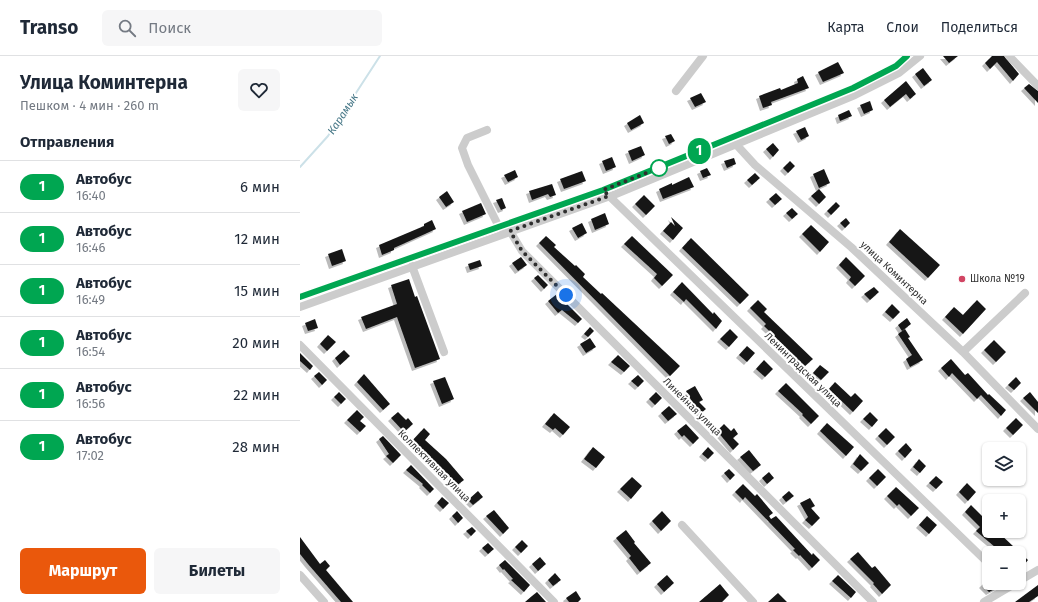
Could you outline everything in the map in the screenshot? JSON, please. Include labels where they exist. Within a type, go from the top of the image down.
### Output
[{"type":"street","points":[[676,91],[703,56]]},
{"type":"street","points":[[300,306],[510,231],[733,141],[853,88],[896,66],[907,56]]},
{"type":"street","points":[[733,141],[855,95],[899,73],[920,56]]},
{"type":"street","points":[[1009,56],[1038,86]]},
{"type":"street","points":[[487,130],[467,138],[463,143],[462,148],[468,165],[499,227],[510,231]]},
{"type":"street","name":"улица Коминтерна","points":[[733,141],[755,165],[852,247],[962,352],[1038,429]]},
{"type":"street","points":[[300,297],[499,227],[606,193]]},
{"type":"street","name":"Ленинградская улица","points":[[606,193],[982,557]]},
{"type":"street","name":"Линейная улица","points":[[510,231],[522,251],[873,602]]},
{"type":"street","points":[[412,266],[444,352]]},
{"type":"street","points":[[962,352],[1025,293]]},
{"type":"street","name":"Коллективная улица","points":[[300,345],[554,602]]},
{"type":"street","points":[[682,525],[753,602]]},
{"type":"street","points":[[1026,577],[1038,570]]},
{"type":"street","points":[[300,574],[324,602]]},
{"type":"street","points":[[984,602],[1003,590]]},
{"type":"building","points":[[943,56],[958,56],[949,63]]},
{"type":"building","points":[[992,56],[1004,56],[1019,74],[1013,81],[997,62],[990,69],[985,63]]},
{"type":"building","points":[[838,62],[844,73],[823,82],[818,72]]},
{"type":"building","points":[[923,68],[932,80],[924,86],[915,74]]},
{"type":"building","points":[[803,76],[809,88],[771,102],[772,105],[763,108],[759,96],[780,88],[781,90],[798,83],[797,79]]},
{"type":"building","points":[[906,81],[916,94],[910,99],[906,94],[890,107],[884,100]]},
{"type":"building","points":[[1029,84],[1038,91],[1038,103],[1024,88]]},
{"type":"building","points":[[701,93],[706,102],[695,107],[690,98]]},
{"type":"building","points":[[870,101],[873,110],[864,114],[860,105]]},
{"type":"building","points":[[849,110],[852,116],[840,121],[838,115]]},
{"type":"building","points":[[640,115],[644,123],[631,130],[627,123]]},
{"type":"building","points":[[805,127],[809,136],[801,140],[796,131]]},
{"type":"building","points":[[671,134],[675,141],[669,144],[665,136]]},
{"type":"building","points":[[773,143],[779,150],[773,157],[766,149]]},
{"type":"building","points":[[641,146],[645,155],[632,161],[628,151]]},
{"type":"building","points":[[612,157],[616,167],[606,171],[602,161]]},
{"type":"building","points":[[734,158],[736,164],[727,168],[724,161]]},
{"type":"building","points":[[790,161],[795,166],[788,173],[783,168]]},
{"type":"building","points":[[707,168],[711,175],[703,178],[700,171]]},
{"type":"building","points":[[824,169],[830,183],[819,188],[813,174]]},
{"type":"building","points":[[515,170],[518,177],[508,182],[504,175]]},
{"type":"building","points":[[582,171],[586,181],[564,189],[560,179]]},
{"type":"building","points":[[755,173],[760,178],[752,185],[747,180]]},
{"type":"building","points":[[689,177],[694,187],[663,199],[659,189]]},
{"type":"building","points":[[552,184],[556,195],[550,197],[548,194],[532,200],[529,191]]},
{"type":"building","points":[[819,189],[826,197],[819,204],[811,196]]},
{"type":"building","points":[[447,191],[454,202],[446,207],[439,197]]},
{"type":"building","points":[[776,193],[782,199],[775,205],[769,199]]},
{"type":"building","points":[[644,195],[655,206],[646,215],[635,204]]},
{"type":"building","points":[[502,198],[506,208],[501,210],[496,200]]},
{"type":"building","points":[[836,202],[840,206],[831,215],[827,211]]},
{"type":"building","points":[[481,203],[486,214],[467,222],[462,211]]},
{"type":"building","points":[[792,208],[798,214],[792,219],[786,213]]},
{"type":"building","points":[[605,213],[609,224],[595,230],[591,219]]},
{"type":"building","points":[[671,217],[683,228],[673,240],[663,231],[671,222],[675,226]]},
{"type":"building","points":[[846,218],[850,223],[845,228],[840,223]]},
{"type":"building","points":[[432,220],[436,229],[382,255],[379,245],[424,226],[424,224]]},
{"type":"building","points":[[582,223],[587,233],[578,238],[572,228]]},
{"type":"building","points":[[811,225],[829,242],[820,252],[802,234]]},
{"type":"building","points":[[900,229],[940,265],[928,278],[889,242]]},
{"type":"building","points":[[546,236],[556,245],[554,247],[585,274],[583,277],[680,366],[670,376],[539,243]]},
{"type":"building","points":[[632,236],[673,275],[662,286],[654,278],[657,274],[624,244]]},
{"type":"building","points":[[691,238],[749,295],[740,304],[682,248]]},
{"type":"building","points":[[342,249],[346,261],[332,266],[328,254]]},
{"type":"building","points":[[521,257],[527,265],[518,271],[512,263]]},
{"type":"building","points":[[846,257],[865,276],[855,286],[849,280],[851,277],[839,265]]},
{"type":"building","points":[[480,260],[482,266],[470,270],[468,264]]},
{"type":"building","points":[[538,275],[548,285],[544,289],[534,278]]},
{"type":"building","points":[[409,279],[415,297],[417,296],[440,359],[415,368],[397,317],[366,329],[361,317],[397,304],[391,285]]},
{"type":"building","points":[[682,282],[713,314],[714,312],[722,321],[716,329],[686,299],[684,302],[673,292]]},
{"type":"building","points":[[874,287],[879,292],[870,300],[864,294]]},
{"type":"building","points":[[557,294],[582,319],[578,323],[562,310],[558,313],[548,301]]},
{"type":"building","points":[[758,300],[767,309],[764,312],[813,359],[805,366],[764,326],[766,324],[750,308]]},
{"type":"building","points":[[977,300],[986,309],[963,334],[945,317],[954,307],[963,315]]},
{"type":"building","points":[[892,304],[900,312],[893,319],[885,312]]},
{"type":"building","points":[[907,318],[911,324],[902,331],[898,325]]},
{"type":"building","points":[[315,319],[318,328],[308,331],[305,323]]},
{"type":"building","points":[[590,327],[594,331],[588,337],[584,334]]},
{"type":"building","points":[[730,329],[738,337],[729,347],[720,339]]},
{"type":"building","points":[[905,329],[910,337],[908,338],[923,360],[910,367],[906,359],[912,355],[898,334]]},
{"type":"building","points":[[328,335],[336,342],[327,351],[320,344]]},
{"type":"building","points":[[590,338],[596,347],[586,353],[580,344]]},
{"type":"building","points":[[994,340],[1006,352],[996,362],[984,350]]},
{"type":"building","points":[[747,346],[755,353],[747,362],[739,355]]},
{"type":"building","points":[[344,350],[350,356],[340,365],[335,358]]},
{"type":"building","points":[[300,353],[313,366],[310,370],[300,361]]},
{"type":"building","points":[[618,355],[630,366],[624,372],[611,362]]},
{"type":"building","points":[[951,359],[965,375],[968,373],[988,395],[989,394],[1006,410],[1001,416],[981,395],[977,399],[952,373],[949,377],[941,368]]},
{"type":"building","points":[[764,360],[773,369],[765,377],[756,369]]},
{"type":"building","points":[[820,365],[829,372],[821,380],[813,373]]},
{"type":"building","points":[[319,372],[327,380],[322,385],[314,376]]},
{"type":"building","points":[[364,374],[390,404],[383,410],[357,382]]},
{"type":"building","points":[[638,375],[644,381],[638,387],[631,381]]},
{"type":"building","points":[[445,377],[454,399],[442,404],[433,381]]},
{"type":"building","points":[[1016,377],[1021,383],[1014,390],[1008,385]]},
{"type":"building","points":[[835,382],[851,397],[855,393],[863,401],[853,412],[829,389]]},
{"type":"building","points":[[786,383],[819,416],[811,424],[802,415],[803,414],[778,391]]},
{"type":"building","points":[[695,386],[703,400],[699,402],[706,409],[700,414],[694,408],[695,407],[686,391]]},
{"type":"building","points":[[339,392],[346,399],[341,404],[334,397]]},
{"type":"building","points":[[656,392],[662,398],[655,405],[649,399]]},
{"type":"building","points":[[1030,392],[1038,402],[1038,413],[1023,398]]},
{"type":"building","points":[[669,406],[677,414],[668,421],[661,413]]},
{"type":"building","points":[[357,410],[364,417],[360,421],[366,426],[360,432],[347,420]]},
{"type":"building","points":[[398,412],[406,420],[408,418],[413,424],[404,432],[391,418]]},
{"type":"building","points":[[870,412],[878,420],[872,427],[863,419]]},
{"type":"building","points":[[554,413],[570,427],[563,435],[555,428],[553,430],[545,424]]},
{"type":"building","points":[[1016,418],[1023,425],[1013,435],[1006,428]]},
{"type":"building","points":[[827,423],[854,447],[846,456],[820,431]]},
{"type":"building","points":[[686,424],[699,438],[693,444],[684,435],[682,437],[677,431]]},
{"type":"building","points":[[724,424],[731,431],[734,428],[738,434],[733,438],[739,444],[733,450],[717,431]]},
{"type":"building","points":[[424,428],[430,434],[425,440],[446,459],[464,480],[456,486],[449,475],[412,441]]},
{"type":"building","points":[[886,428],[895,437],[887,445],[878,436]]},
{"type":"building","points":[[383,436],[401,455],[393,463],[386,456],[389,454],[379,439]]},
{"type":"building","points":[[906,443],[912,450],[905,458],[898,451]]},
{"type":"building","points":[[593,447],[605,457],[596,468],[584,459]]},
{"type":"building","points":[[708,447],[714,453],[708,459],[702,454]]},
{"type":"building","points":[[749,450],[761,465],[753,471],[740,457]]},
{"type":"building","points":[[860,454],[869,463],[861,471],[853,464]]},
{"type":"building","points":[[919,459],[926,466],[920,473],[913,467]]},
{"type":"building","points":[[411,465],[434,489],[430,493],[422,485],[423,484],[406,470]]},
{"type":"building","points":[[729,469],[735,475],[730,480],[724,473]]},
{"type":"building","points":[[878,469],[886,477],[877,486],[869,478]]},
{"type":"building","points":[[769,472],[774,478],[767,484],[762,478]]},
{"type":"building","points":[[936,476],[943,482],[936,489],[929,483]]},
{"type":"building","points":[[632,477],[642,486],[631,499],[620,489]]},
{"type":"building","points":[[967,483],[976,492],[968,501],[959,492]]},
{"type":"building","points":[[743,484],[755,496],[757,494],[773,513],[769,516],[771,519],[776,516],[812,555],[813,553],[820,560],[812,568],[793,550],[795,549],[745,497],[743,500],[735,492]]},
{"type":"building","points":[[896,487],[919,508],[911,516],[899,504],[897,506],[887,496]]},
{"type":"building","points":[[478,491],[483,497],[473,505],[468,500]]},
{"type":"building","points":[[789,491],[794,496],[786,502],[782,497]]},
{"type":"building","points":[[442,497],[449,503],[443,509],[437,503]]},
{"type":"building","points":[[810,498],[815,506],[811,508],[820,518],[812,526],[805,520],[808,517],[800,503]]},
{"type":"building","points":[[971,505],[982,516],[982,536],[976,531],[980,527],[965,512]]},
{"type":"building","points":[[494,510],[509,528],[503,534],[486,516]]},
{"type":"building","points":[[457,511],[463,518],[458,523],[452,516]]},
{"type":"building","points":[[662,511],[671,521],[661,531],[652,521]]},
{"type":"building","points":[[927,516],[937,525],[929,534],[919,525]]},
{"type":"building","points":[[472,527],[476,531],[471,536],[466,531]]},
{"type":"building","points":[[626,530],[635,542],[634,543],[651,563],[640,572],[629,558],[631,556],[616,538]]},
{"type":"building","points":[[300,537],[320,564],[325,560],[330,566],[326,570],[353,602],[341,602],[308,564],[300,554]]},
{"type":"building","points":[[984,538],[1004,538],[1013,546],[994,546]]},
{"type":"building","points":[[522,540],[528,546],[521,553],[515,547]]},
{"type":"building","points":[[488,543],[494,549],[488,554],[482,548]]},
{"type":"building","points":[[858,552],[872,568],[875,566],[891,585],[882,594],[873,584],[874,583],[850,559]]},
{"type":"building","points":[[540,557],[546,564],[538,571],[532,564]]},
{"type":"building","points":[[505,560],[530,585],[524,592],[511,580],[513,579],[499,565]]},
{"type":"building","points":[[555,573],[561,580],[553,586],[548,580]]},
{"type":"building","points":[[667,575],[674,583],[664,592],[657,584]]},
{"type":"building","points":[[838,575],[856,592],[851,598],[832,581]]},
{"type":"building","points":[[720,584],[729,595],[722,602],[699,602]]},
{"type":"building","points":[[1038,585],[1038,596],[1029,602],[1015,602]]},
{"type":"building","points":[[576,591],[581,599],[578,602],[569,602],[566,598]]},
{"type":"building","points":[[537,592],[546,602],[525,602],[532,596]]},
{"type":"building","points":[[778,593],[787,602],[768,602]]},
{"type":"waterway","name":"Карамык","points":[[300,167],[328,136],[380,56]]},
{"type":"bus line","name":"1","points":[[300,297],[603,190],[853,88],[896,66],[907,56]]},
{"type":"place","name":"Школа №19","points":[[962,279]]},
{"type":"route","points":[[566,295],[522,251],[510,231],[609,196],[603,190],[659,168]]}]
